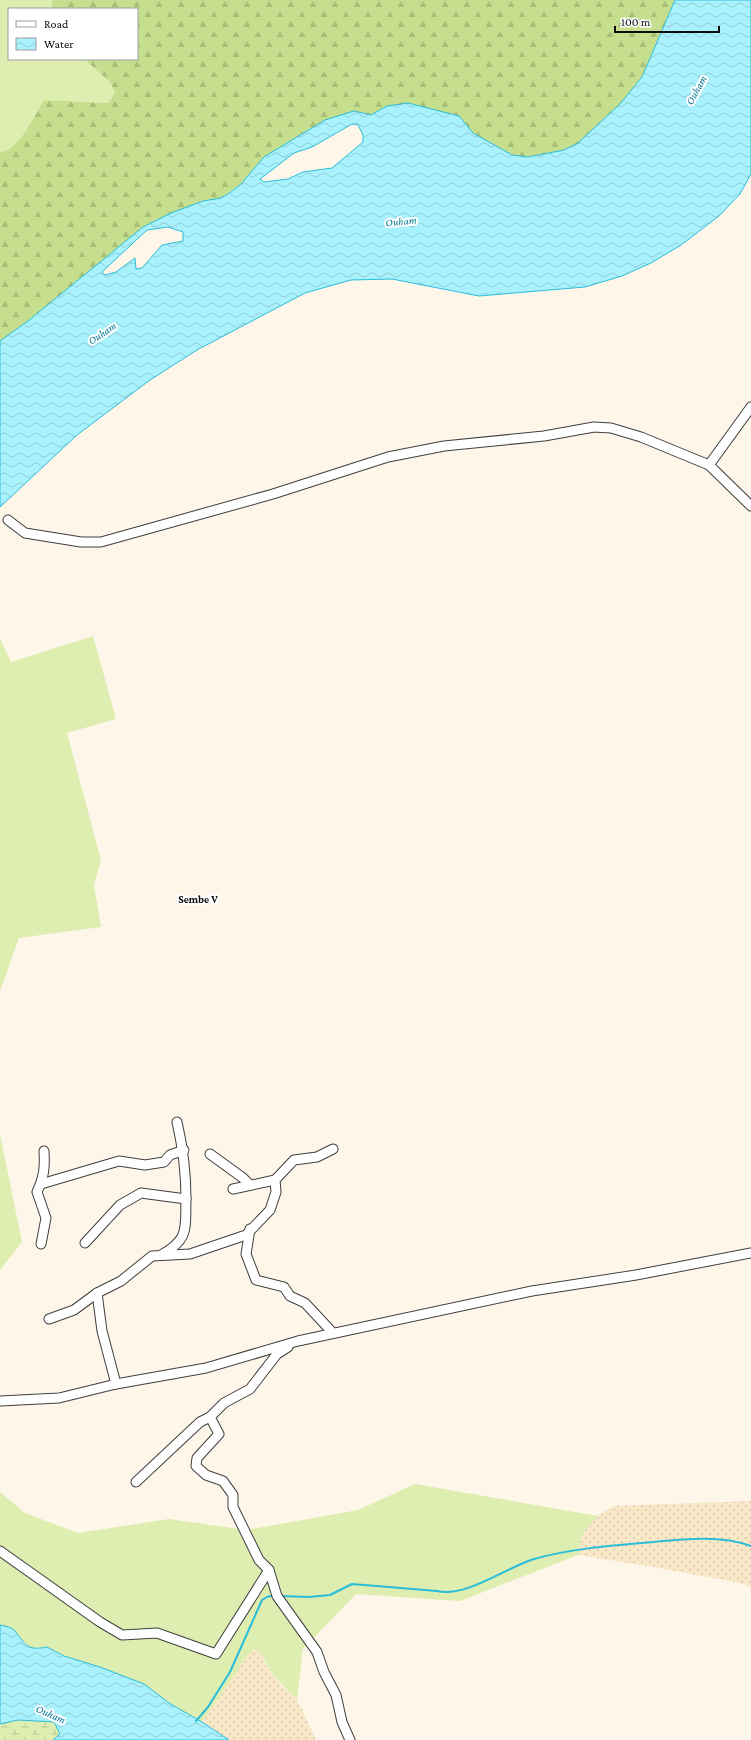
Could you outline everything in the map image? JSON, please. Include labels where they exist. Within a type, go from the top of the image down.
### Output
[{"type":"street","points":[[709,465],[751,407]]},
{"type":"street","points":[[8,520],[25,533],[81,542],[101,542],[273,494],[388,458],[444,446],[544,436],[594,427],[610,428],[641,437],[709,465],[751,506]]},
{"type":"street","points":[[158,1257],[174,1248],[185,1234],[186,1175],[184,1150],[177,1122]]},
{"type":"street","points":[[233,1188],[275,1180],[294,1160],[317,1157],[333,1149]]},
{"type":"street","points":[[41,1184],[119,1162],[145,1165],[164,1162],[170,1155],[184,1150]]},
{"type":"street","points":[[41,1244],[46,1218],[36,1192],[41,1184],[45,1168],[44,1151]]},
{"type":"street","points":[[210,1154],[243,1178],[250,1185]]},
{"type":"street","points":[[49,1318],[74,1310],[97,1293],[121,1281],[152,1256],[158,1257],[190,1254],[246,1235],[250,1229],[270,1210],[276,1192],[275,1180]]},
{"type":"street","points":[[85,1243],[120,1205],[142,1193],[186,1199]]},
{"type":"street","points":[[250,1229],[246,1254],[256,1280],[284,1287],[290,1296],[305,1303],[333,1334]]},
{"type":"street","points":[[0,1401],[59,1398],[116,1384],[206,1368],[298,1341],[532,1291],[636,1275],[751,1252]]},
{"type":"street","points":[[97,1293],[102,1331],[116,1384]]},
{"type":"street","points":[[136,1482],[200,1422],[210,1418],[224,1403],[250,1389],[277,1354],[298,1341]]},
{"type":"street","points":[[210,1418],[219,1434],[197,1458],[196,1466],[206,1475],[222,1481],[234,1495],[233,1507],[260,1560],[269,1570],[277,1596],[317,1652],[324,1672],[336,1695],[342,1722],[350,1740]]},
{"type":"street","points":[[0,1551],[100,1622],[122,1635],[157,1633],[216,1654],[269,1570]]},
{"type":"shaded area","points":[[751,1501],[751,1587],[740,1583],[654,1567],[578,1555],[583,1533],[598,1516],[613,1506]]},
{"type":"shaded area","points":[[254,1649],[261,1652],[266,1665],[280,1685],[297,1699],[316,1740],[229,1740],[202,1722],[249,1653]]},
{"type":"green space","points":[[0,0],[52,0],[52,8],[8,8],[8,60],[85,60],[109,81],[115,92],[109,103],[44,100],[20,139],[7,150],[0,152]]},
{"type":"green space","points":[[52,0],[675,0],[642,77],[620,104],[578,143],[564,150],[528,157],[512,155],[473,133],[459,116],[387,106],[371,115],[354,111],[264,157],[241,184],[221,198],[203,201],[143,227],[28,321],[0,341],[0,152],[7,150],[20,139],[44,100],[109,103],[115,92],[109,81],[85,60],[138,60],[138,8],[52,8]]},
{"type":"green space","points":[[93,636],[116,719],[67,733],[101,860],[94,885],[101,927],[19,938],[0,991],[0,638],[11,662]]},
{"type":"green space","points":[[0,1134],[22,1242],[0,1270]]},
{"type":"green space","points":[[415,1484],[598,1516],[583,1533],[578,1555],[460,1601],[356,1594],[303,1649],[297,1699],[276,1678],[267,1666],[261,1652],[254,1649],[202,1722],[169,1703],[144,1684],[100,1667],[64,1656],[47,1647],[35,1648],[28,1646],[14,1630],[0,1625],[0,1492],[25,1513],[78,1533],[169,1519],[246,1530],[358,1510]]},
{"type":"green space","points":[[18,1720],[54,1722],[60,1734],[53,1740],[0,1740],[0,1724]]},
{"type":"water","name":"Ouham","points":[[675,0],[751,0],[751,174],[740,194],[719,216],[681,245],[651,263],[622,276],[585,287],[479,296],[392,279],[351,280],[305,293],[197,350],[150,380],[77,435],[0,507],[0,341],[28,321],[143,227],[171,213],[203,201],[221,198],[241,184],[264,157],[325,120],[354,111],[371,115],[387,106],[408,103],[459,116],[473,133],[512,155],[528,157],[564,150],[578,143],[620,104],[642,77]],"holes":[[[352,124],[358,125],[363,135],[363,142],[332,168],[303,172],[288,179],[264,182],[260,179],[294,153],[312,147]],[[168,227],[183,232],[183,241],[162,245],[142,268],[136,269],[135,258],[116,272],[105,275],[102,272],[147,230]]]},
{"type":"water","name":"Ouham","points":[[0,1625],[14,1630],[28,1646],[35,1648],[47,1647],[64,1656],[100,1667],[144,1684],[169,1703],[229,1740],[53,1740],[60,1734],[54,1722],[18,1720],[0,1724]]},
{"type":"waterway","points":[[280,1596],[309,1597],[330,1595],[352,1584],[448,1592],[473,1586],[534,1559],[574,1550],[602,1547],[697,1539],[725,1540],[751,1546]]},
{"type":"waterway","points":[[196,1721],[208,1707],[230,1672],[262,1600],[274,1595]]},
{"type":"district","name":"Sembe V","points":[[198,899]]}]
